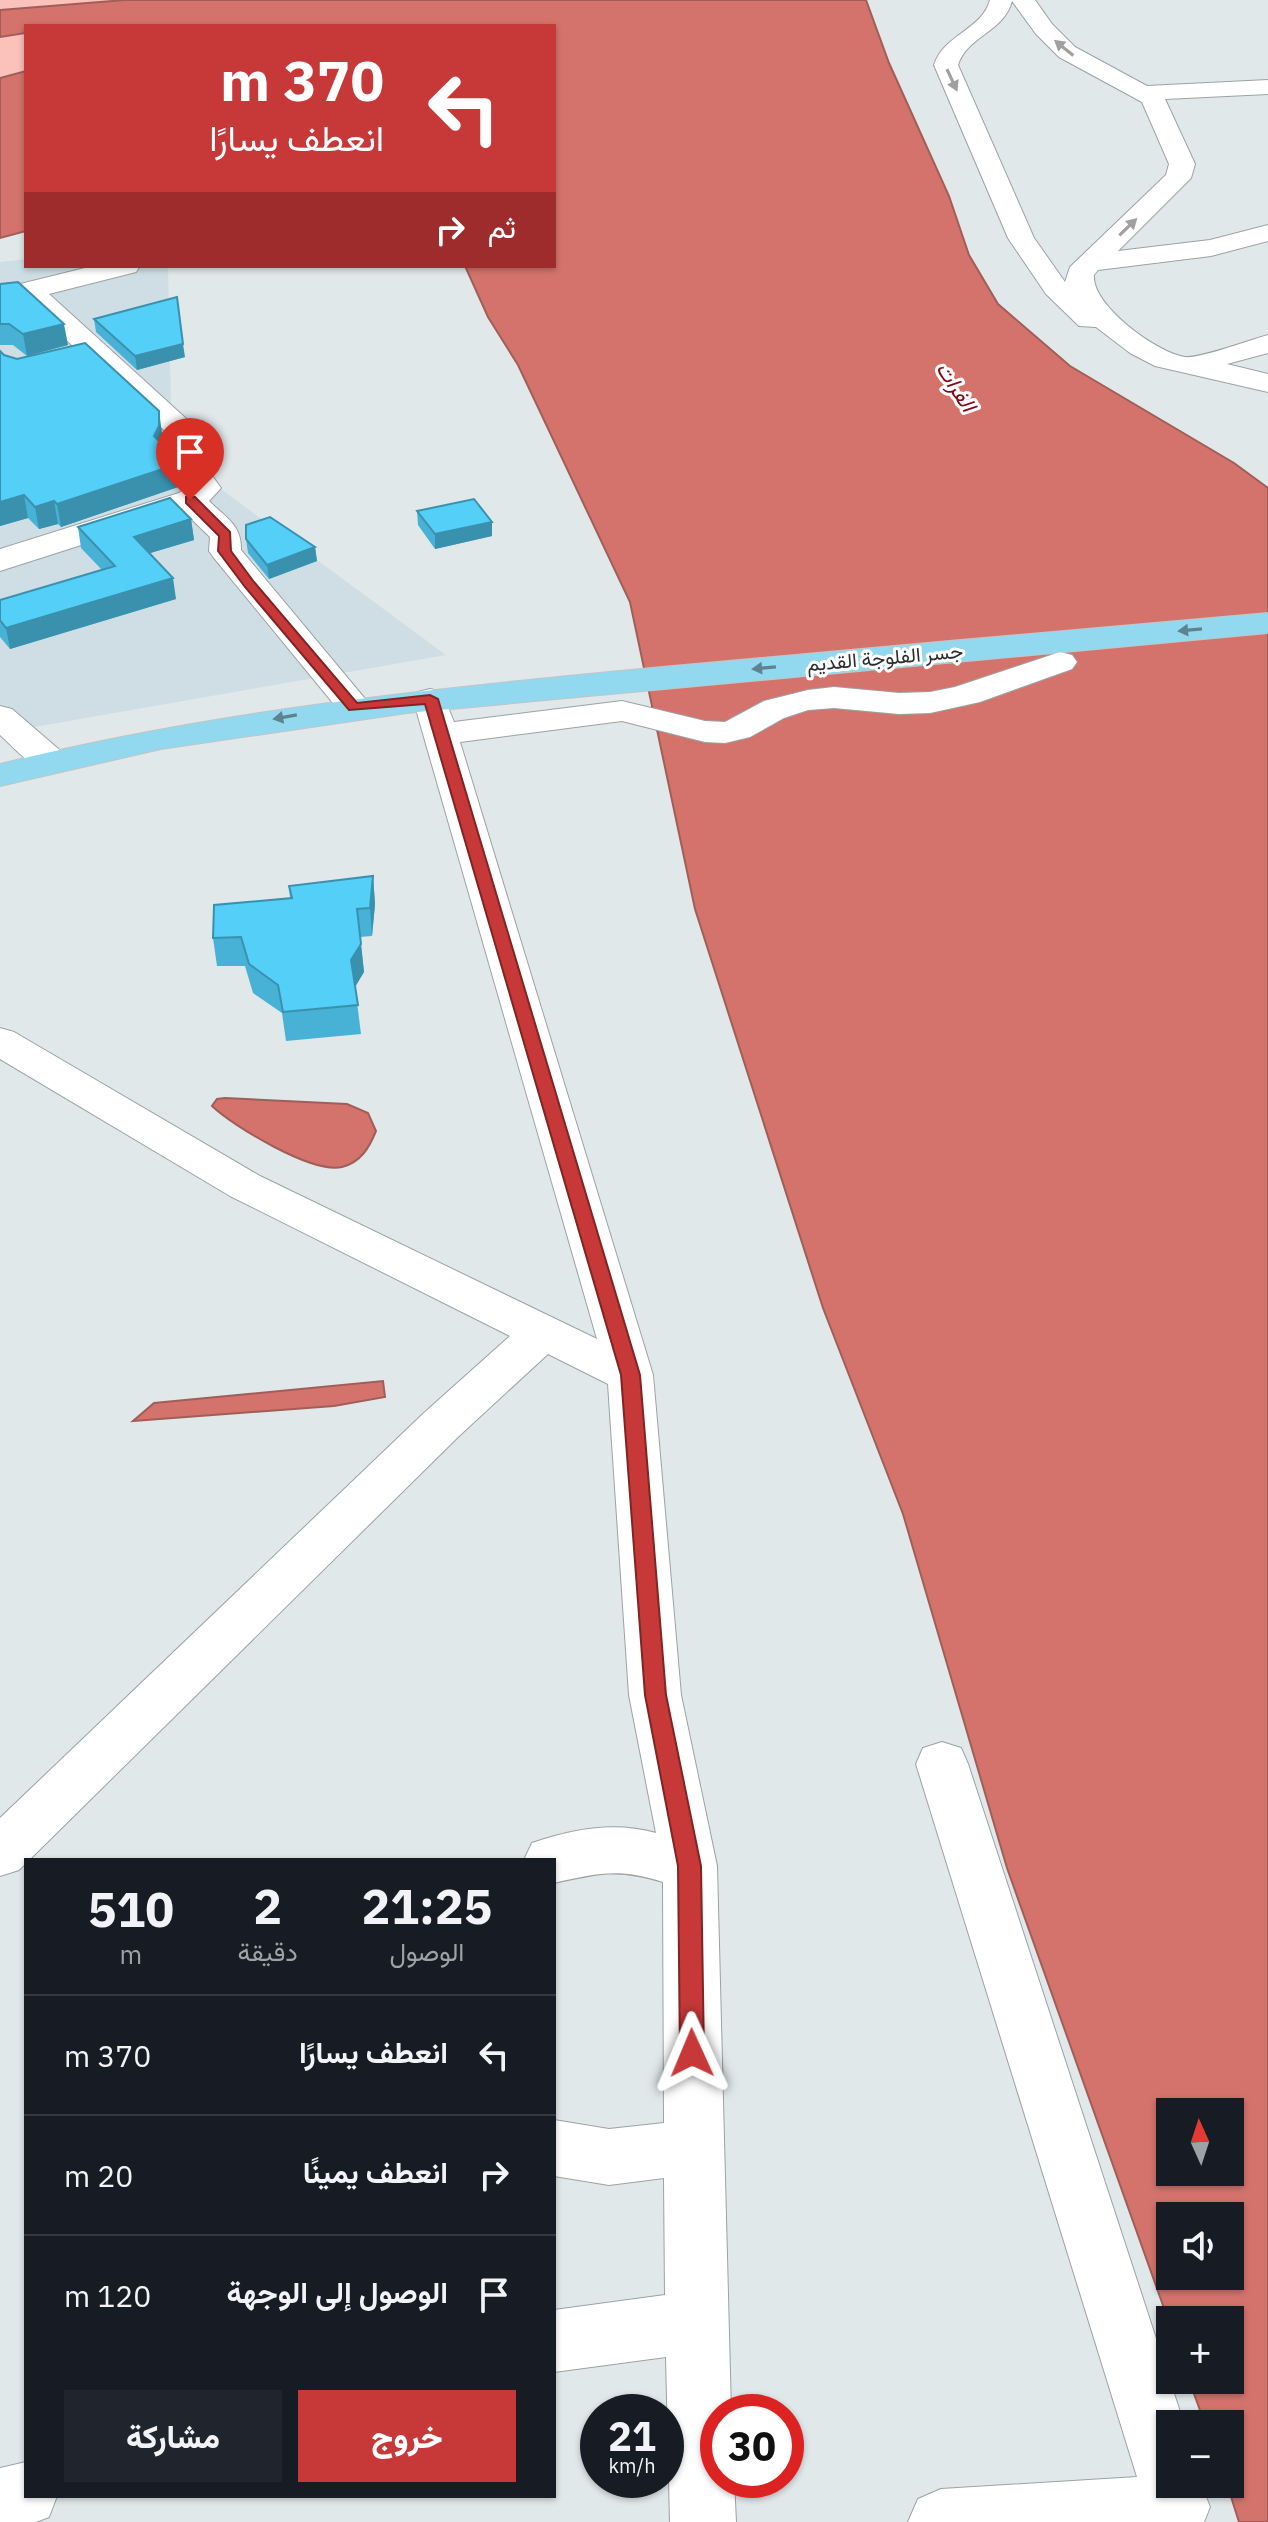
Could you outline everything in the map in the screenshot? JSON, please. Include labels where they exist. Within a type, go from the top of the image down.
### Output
[{"type":"main road","name":"جسر الفلوجة القديم","points":[[0,775],[50,761],[153,740],[354,707],[435,716],[501,692],[1268,623]]},
{"type":"street","points":[[1023,0],[1067,52],[1144,93],[1158,109],[1182,164],[1181,174],[1078,278],[1079,291],[1099,314],[1155,355],[1179,368],[1268,401]]},
{"type":"street","points":[[1039,22],[995,11],[952,49],[946,65],[1021,238],[1040,268],[1083,314],[1127,352],[1147,363],[1234,373],[1268,383]]},
{"type":"street","points":[[1144,93],[1268,87]]},
{"type":"street","points":[[1040,268],[1062,270],[1211,248],[1268,233]]},
{"type":"street","points":[[13,294],[118,268]]},
{"type":"street","points":[[0,561],[31,548],[190,500],[205,488],[180,452],[180,429],[94,351],[13,294]]},
{"type":"street","points":[[1179,368],[1268,344]]},
{"type":"street","points":[[64,358],[94,351]]},
{"type":"street","points":[[190,500],[226,535],[225,551],[249,584],[354,707]]},
{"type":"street","points":[[703,2522],[696,2322],[690,1866],[655,1695],[630,1375],[435,716],[622,711],[638,712],[715,733],[738,732],[770,711],[810,699],[839,697],[914,704],[958,696],[1060,662]]},
{"type":"street","points":[[0,716],[50,761]]},
{"type":"street","points":[[0,1041],[245,1186],[630,1375]]},
{"type":"street","points":[[0,1853],[442,1424],[543,1332]]},
{"type":"street","points":[[942,1764],[1156,2435]]},
{"type":"street","points":[[556,1859],[592,1851],[632,1849],[690,1866]]},
{"type":"street","points":[[556,2148],[609,2157],[694,2147]]},
{"type":"street","points":[[556,2341],[696,2322]]},
{"type":"street","points":[[0,2500],[24,2494]]},
{"type":"street","points":[[941,2522],[1176,2498]]},
{"type":"shaded area","points":[[0,0],[125,0],[0,10]]},
{"type":"shaded area","points":[[24,33],[24,72],[0,78],[0,37]]},
{"type":"shaded area","points":[[24,259],[24,268],[168,268],[172,453],[446,655],[0,733],[0,262]]},
{"type":"water","name":"الفرات","points":[[125,0],[866,0],[889,63],[949,196],[969,255],[998,304],[1070,366],[1234,463],[1268,488],[1268,2522],[1239,2522],[1231,2498],[1244,2498],[1244,2410],[1200,2410],[1194,2394],[1244,2394],[1244,2306],[1163,2306],[1158,2290],[1244,2290],[1244,2202],[1156,2202],[1156,2286],[1007,1868],[903,1514],[823,1308],[695,909],[630,602],[518,365],[488,317],[466,268],[556,268],[556,24],[24,24],[24,33],[0,37],[0,10]]},
{"type":"water","points":[[24,72],[24,232],[0,238],[0,78]]},
{"type":"water","points":[[217,1099],[347,1104],[368,1113],[376,1131],[359,1158],[349,1165],[329,1167],[274,1147],[238,1125],[212,1106]]},
{"type":"water","points":[[383,1381],[385,1397],[334,1406],[133,1421],[154,1403]]},
{"type":"building","points":[[18,282],[64,324],[23,334],[9,324],[0,324],[0,284]]},
{"type":"building","points":[[177,297],[183,344],[135,356],[94,319]]},
{"type":"building","points":[[85,343],[159,411],[159,426],[154,436],[181,463],[57,504],[54,501],[35,507],[24,495],[0,502],[0,351],[17,359]]},
{"type":"building","points":[[170,498],[191,519],[134,537],[173,578],[6,628],[0,620],[0,600],[115,566],[78,527]]},
{"type":"building","points":[[474,499],[492,522],[435,534],[417,511]]},
{"type":"building","points":[[270,517],[315,547],[267,565],[246,539],[246,525]]},
{"type":"building","points":[[373,876],[370,908],[357,909],[361,944],[351,960],[358,1005],[283,1012],[278,985],[249,964],[241,937],[213,938],[214,905],[292,898],[289,886]]},
{"type":"route","points":[[190,500],[226,535],[225,551],[249,584],[354,707],[430,699],[630,1375],[655,1695],[690,1866],[692,2053]]}]
